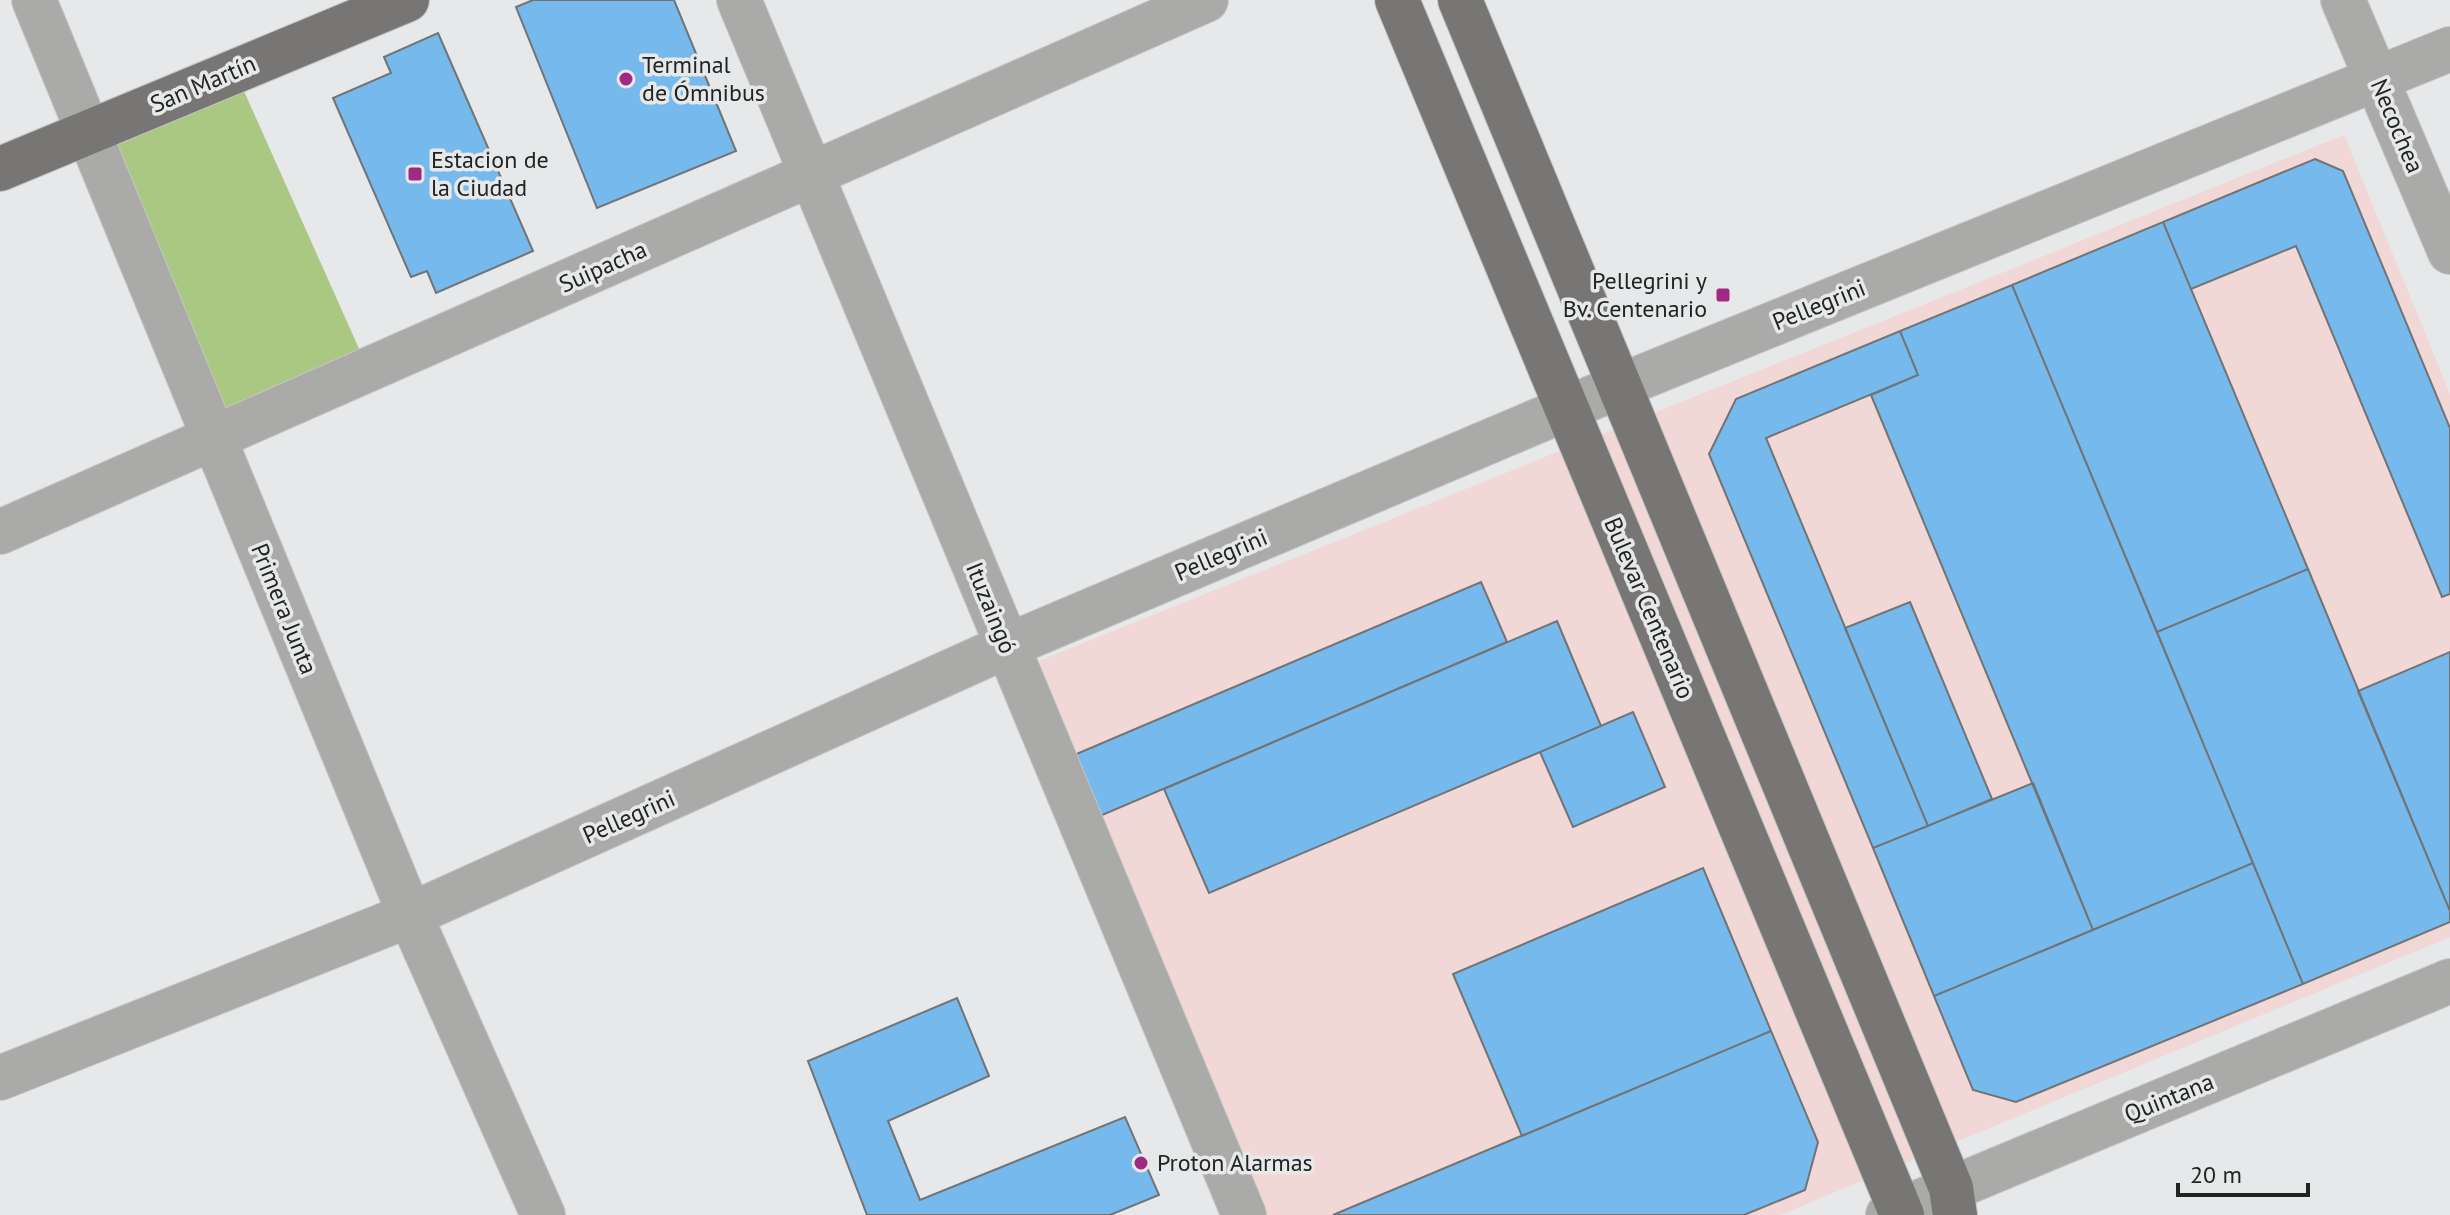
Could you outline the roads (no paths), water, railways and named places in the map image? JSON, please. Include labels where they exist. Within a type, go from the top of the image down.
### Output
[{"type":"main road","name":"San Martín","points":[[0,169],[407,0]]},
{"type":"main road","name":"Bulevar Centenario","points":[[1397,0],[1897,1213]]},
{"type":"main road","points":[[1460,0],[1953,1201]]},
{"type":"street","name":"Primera Junta","points":[[34,0],[410,915],[543,1215]]},
{"type":"street","name":"Ituzaingó","points":[[739,0],[1244,1215]]},
{"type":"street","name":"Suipacha","points":[[0,532],[1206,0]]},
{"type":"street","name":"Necochea","points":[[2343,0],[2450,252]]},
{"type":"street","name":"Pellegrini","points":[[0,1078],[410,915],[1007,646],[1620,386],[2450,49]]},
{"type":"street","name":"Quintana","points":[[1897,1213],[1953,1201],[2450,981]]},
{"type":"place","name":"Terminal de Ómnibus","points":[[626,79]]},
{"type":"place","name":"Estacion de la Ciudad","points":[[415,174]]},
{"type":"place","name":"Pellegrini y Bv. Centenario","points":[[1723,295]]},
{"type":"place","name":"Proton Alarmas","points":[[1141,1163]]}]
